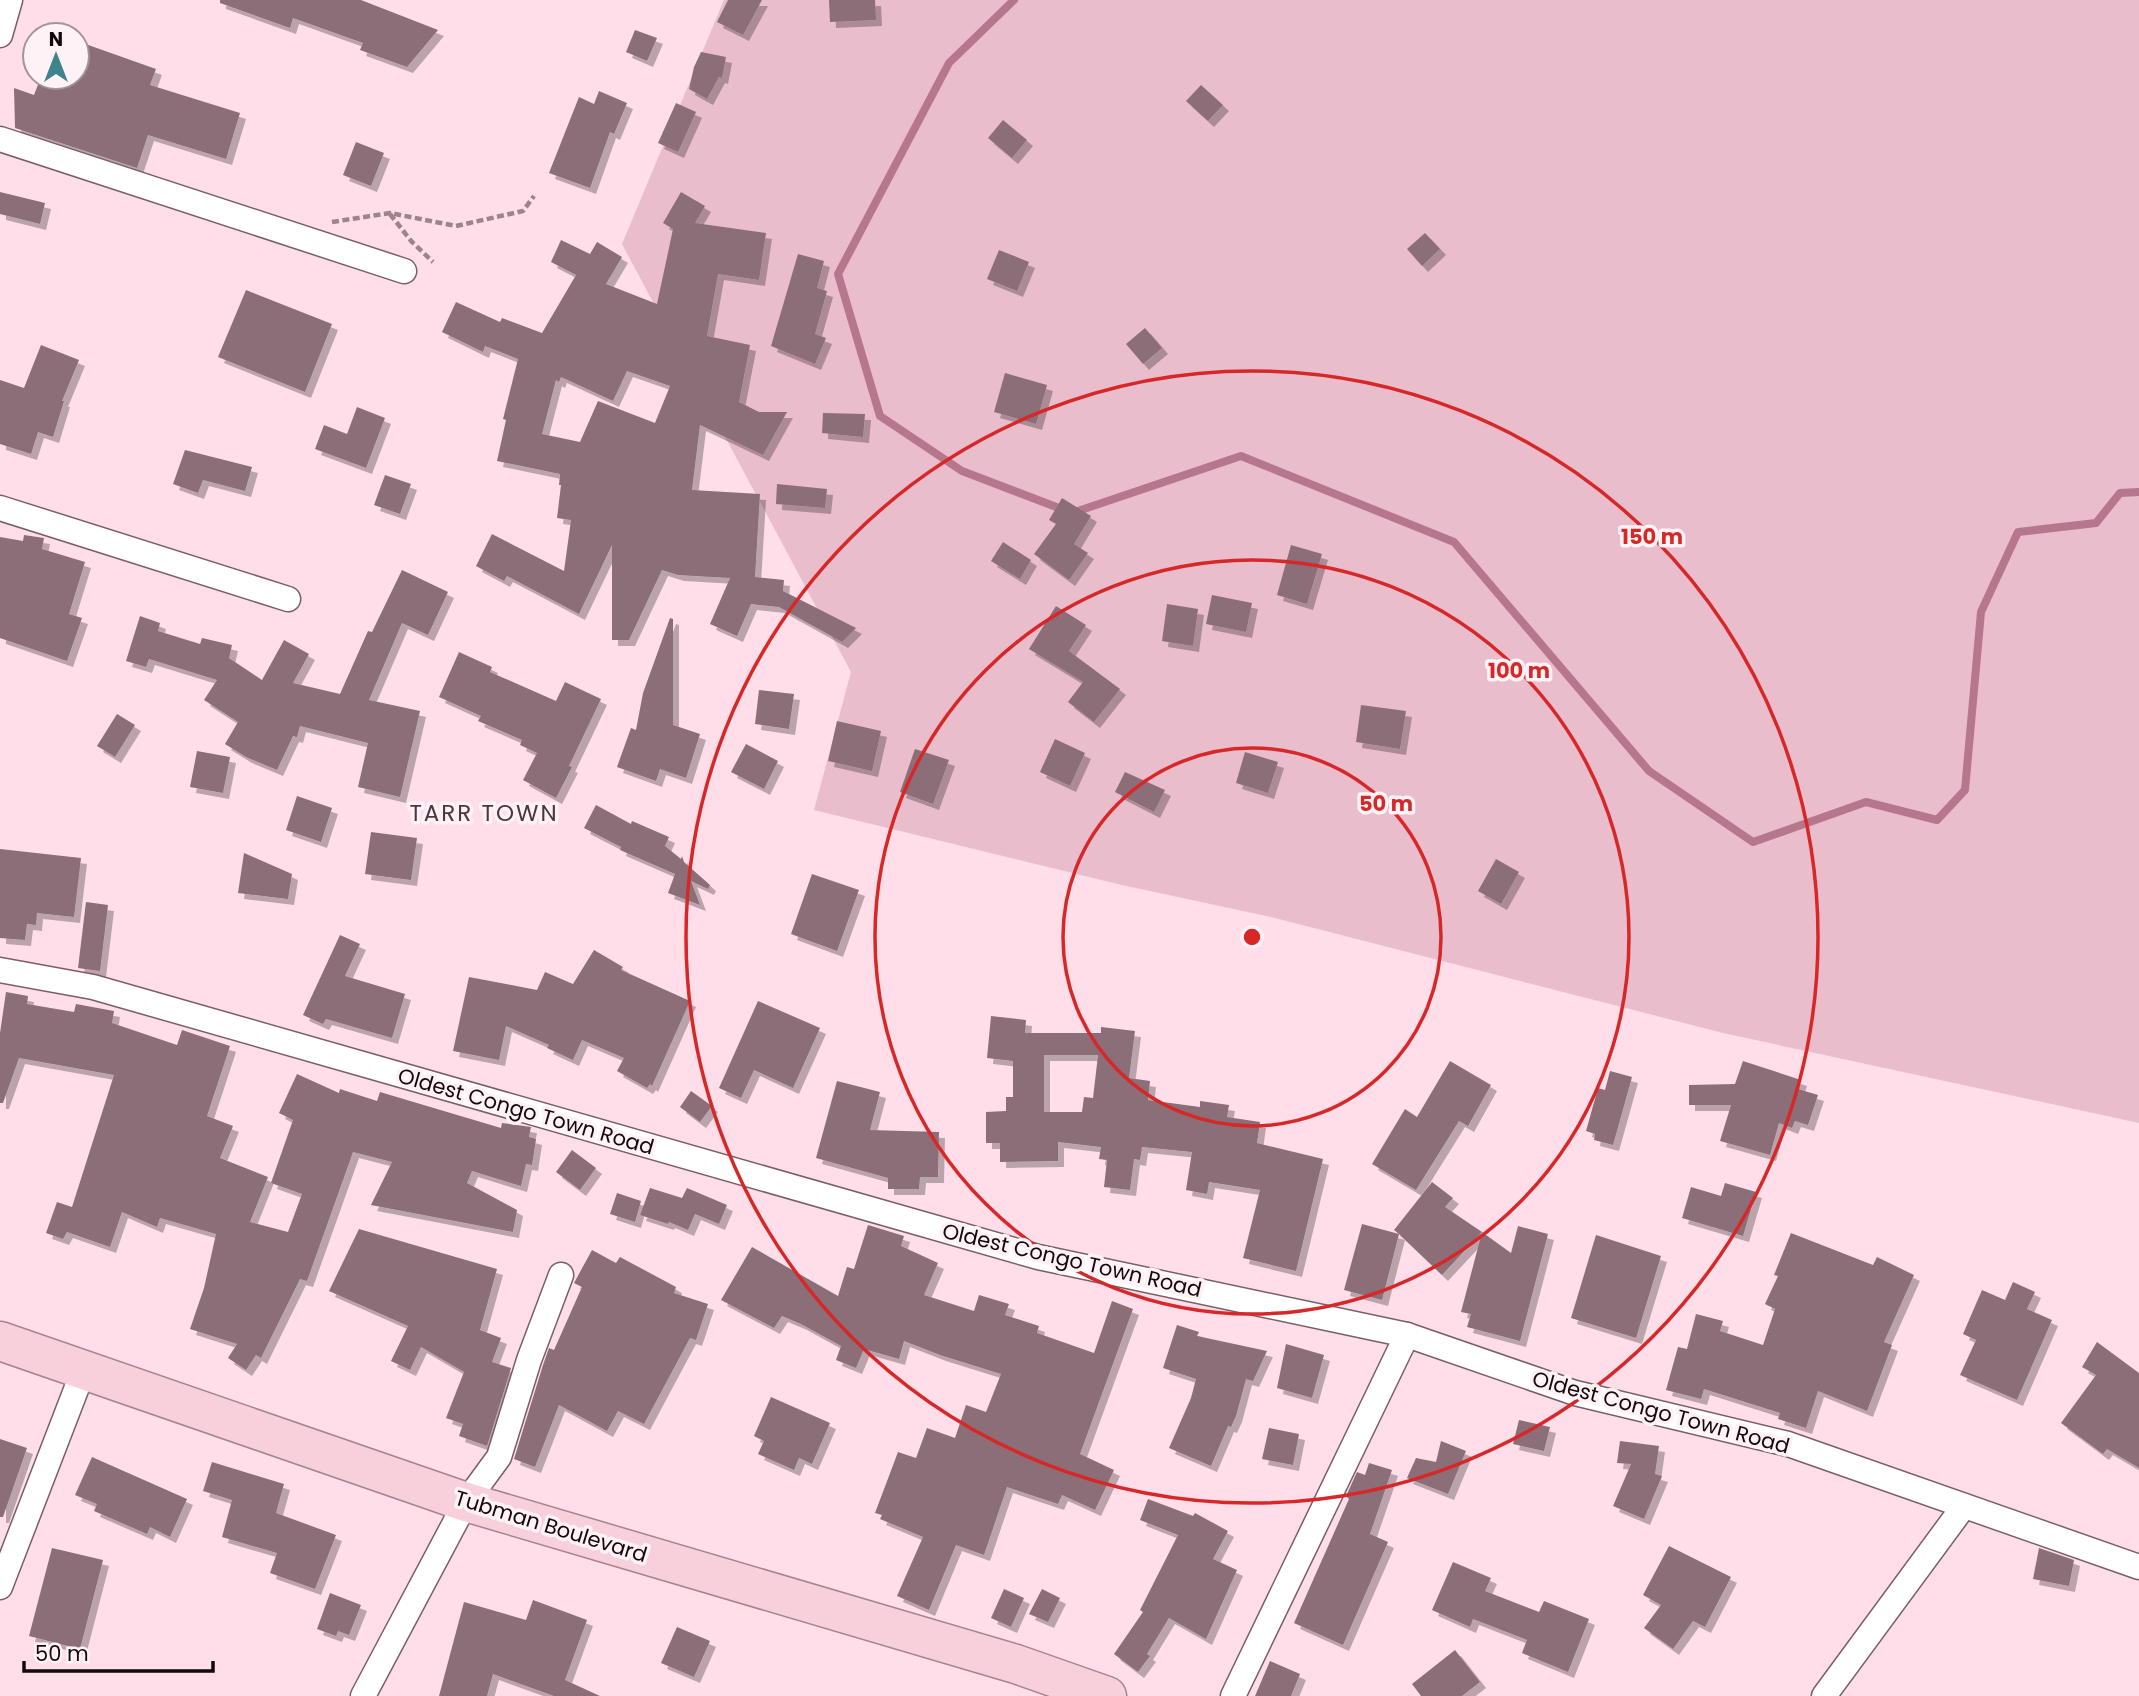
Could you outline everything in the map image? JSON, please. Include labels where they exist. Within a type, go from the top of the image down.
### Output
[{"type":"highway","name":"Tubman Boulevard","points":[[0,1341],[466,1502],[1002,1660],[1107,1696]]},
{"type":"street","points":[[0,35],[10,0]]},
{"type":"street","points":[[0,139],[305,241],[404,271]]},
{"type":"street","points":[[0,508],[288,599]]},
{"type":"street","name":"Oldest Congo Town Road","points":[[0,970],[93,987],[1038,1257],[1407,1335],[1575,1394],[1788,1444],[2139,1567]]},
{"type":"street","points":[[363,1696],[466,1502],[499,1457],[529,1360],[561,1275]]},
{"type":"street","points":[[1233,1696],[1407,1335]]},
{"type":"street","points":[[0,1587],[84,1369]]},
{"type":"street","points":[[1824,1696],[1964,1506]]},
{"type":"path","points":[[305,241],[334,220],[390,213],[456,226],[523,211],[534,196]]},
{"type":"path","points":[[390,213],[412,242],[433,262]]},
{"type":"shaded area","points":[[724,0],[2139,0],[2139,1123],[1723,1033],[1275,918],[1122,885],[814,810],[851,672],[622,244]]},
{"type":"building","points":[[220,0],[361,0],[438,30],[407,67],[360,50],[363,43],[293,18],[290,28],[220,3]]},
{"type":"building","points":[[728,0],[762,0],[743,35],[717,22]]},
{"type":"building","points":[[829,0],[875,0],[876,20],[830,22]]},
{"type":"building","points":[[635,30],[657,38],[647,61],[626,52]]},
{"type":"building","points":[[91,46],[156,69],[150,85],[240,113],[226,159],[148,135],[137,168],[15,128],[14,88],[34,95],[36,91],[91,91]]},
{"type":"building","points":[[701,52],[726,57],[722,78],[719,77],[707,99],[689,89]]},
{"type":"building","points":[[1201,85],[1223,105],[1208,121],[1186,101]]},
{"type":"building","points":[[599,91],[627,103],[614,134],[610,132],[590,188],[549,173],[579,97],[594,104]]},
{"type":"building","points":[[676,103],[696,112],[678,152],[658,143]]},
{"type":"building","points":[[1003,120],[1027,140],[1012,158],[988,138]]},
{"type":"building","points":[[356,142],[384,153],[371,186],[343,175]]},
{"type":"building","points":[[0,192],[45,203],[40,224],[0,214]]},
{"type":"building","points":[[681,192],[705,206],[695,223],[766,233],[759,280],[718,274],[707,336],[750,345],[739,402],[759,412],[787,412],[763,455],[700,425],[692,490],[760,494],[755,577],[784,580],[783,591],[856,628],[842,642],[779,607],[751,604],[737,636],[710,624],[730,578],[678,575],[662,570],[629,640],[612,640],[612,545],[579,614],[507,576],[504,581],[476,566],[492,534],[564,571],[571,520],[557,518],[560,474],[497,461],[506,420],[503,419],[518,359],[485,346],[483,352],[442,332],[456,302],[500,322],[502,318],[542,333],[576,275],[551,262],[561,240],[590,254],[597,242],[622,257],[606,284],[657,304],[673,229],[663,223]],"holes":[[[627,371],[670,386],[655,423],[598,401],[580,442],[542,434],[556,380],[559,382],[561,377],[613,401]]]},
{"type":"building","points":[[1425,233],[1440,249],[1422,266],[1407,249]]},
{"type":"building","points":[[999,250],[1029,262],[1017,291],[987,279]]},
{"type":"building","points":[[798,254],[824,261],[817,288],[827,291],[815,334],[826,338],[815,364],[771,346]]},
{"type":"building","points":[[246,290],[332,324],[305,392],[218,357]]},
{"type":"building","points":[[1145,328],[1162,348],[1143,364],[1126,344]]},
{"type":"building","points":[[41,345],[79,360],[62,401],[53,437],[38,432],[31,454],[0,444],[0,380],[24,388]]},
{"type":"building","points":[[1005,373],[1047,385],[1036,424],[994,412]]},
{"type":"building","points":[[357,407],[385,418],[366,468],[315,449],[324,425],[347,434]]},
{"type":"building","points":[[823,413],[865,414],[863,437],[822,433]]},
{"type":"building","points":[[185,450],[252,467],[245,491],[203,480],[198,493],[173,484]]},
{"type":"building","points":[[385,475],[411,484],[400,514],[374,505]]},
{"type":"building","points":[[777,484],[827,489],[825,508],[776,504]]},
{"type":"building","points":[[1062,498],[1091,516],[1074,544],[1088,553],[1069,580],[1034,554],[1056,524],[1049,520]]},
{"type":"building","points":[[24,535],[44,538],[42,549],[85,562],[69,614],[82,618],[67,661],[0,638],[0,537],[23,541]]},
{"type":"building","points":[[1003,542],[1031,560],[1020,579],[991,561]]},
{"type":"building","points":[[1291,545],[1322,554],[1307,604],[1277,595]]},
{"type":"building","points":[[402,570],[448,592],[428,635],[402,623],[369,700],[420,711],[400,797],[358,787],[368,743],[300,726],[297,737],[293,736],[277,770],[246,757],[225,744],[238,722],[204,700],[217,680],[149,659],[146,667],[126,661],[140,616],[160,623],[158,631],[200,644],[202,638],[232,645],[229,658],[262,680],[284,640],[309,654],[293,683],[340,694],[368,631],[372,632]]},
{"type":"building","points":[[1212,595],[1252,603],[1246,632],[1206,624]]},
{"type":"building","points":[[1167,604],[1198,609],[1193,646],[1162,641]]},
{"type":"building","points":[[1056,606],[1086,625],[1069,651],[1120,689],[1094,722],[1068,702],[1083,682],[1029,649]]},
{"type":"building","points":[[670,618],[673,619],[673,725],[700,734],[686,778],[660,769],[656,781],[617,767],[631,728],[636,730],[643,693]]},
{"type":"building","points":[[459,652],[492,667],[490,672],[556,701],[565,682],[601,699],[556,798],[523,780],[537,753],[520,745],[522,740],[478,721],[481,716],[439,697]]},
{"type":"building","points":[[759,690],[794,694],[789,729],[755,724]]},
{"type":"building","points":[[1361,705],[1406,711],[1400,749],[1356,742]]},
{"type":"building","points":[[117,714],[135,725],[115,757],[97,746]]},
{"type":"building","points":[[837,721],[881,731],[872,771],[828,761]]},
{"type":"building","points":[[1055,739],[1085,753],[1070,786],[1040,772]]},
{"type":"building","points":[[746,744],[778,761],[764,789],[731,772]]},
{"type":"building","points":[[915,749],[949,760],[933,804],[900,792]]},
{"type":"building","points":[[197,751],[230,757],[223,793],[190,787]]},
{"type":"building","points":[[1245,752],[1278,762],[1268,793],[1236,783]]},
{"type":"building","points":[[1125,772],[1165,790],[1154,812],[1115,792]]},
{"type":"building","points":[[297,796],[332,808],[321,842],[286,830]]},
{"type":"building","points":[[596,805],[631,824],[632,821],[669,837],[665,846],[681,859],[682,856],[684,862],[710,885],[708,889],[691,881],[700,905],[668,893],[675,874],[620,850],[621,847],[584,828]]},
{"type":"building","points":[[371,832],[417,838],[411,880],[365,874]]},
{"type":"building","points":[[0,849],[81,858],[74,917],[37,913],[36,925],[27,924],[25,940],[0,938]]},
{"type":"building","points":[[244,853],[292,874],[288,899],[238,893]]},
{"type":"building","points":[[1496,859],[1519,872],[1501,904],[1478,891]]},
{"type":"building","points":[[812,874],[859,890],[837,951],[791,934]]},
{"type":"building","points":[[86,902],[108,905],[100,971],[78,968]]},
{"type":"building","points":[[340,935],[360,944],[345,976],[405,994],[392,1038],[326,1019],[323,1024],[303,1015]]},
{"type":"building","points":[[594,950],[623,967],[621,970],[690,1001],[652,1086],[650,1084],[647,1088],[617,1071],[624,1058],[582,1040],[573,1060],[547,1048],[549,1045],[506,1026],[499,1060],[453,1051],[469,977],[537,990],[545,972],[573,984]]},
{"type":"building","points":[[6,992],[28,996],[27,1004],[74,1012],[76,1004],[114,1011],[112,1023],[177,1045],[182,1030],[230,1046],[207,1116],[233,1126],[220,1158],[268,1177],[250,1222],[288,1232],[302,1194],[271,1183],[293,1120],[279,1113],[297,1074],[339,1093],[340,1089],[377,1101],[380,1092],[501,1128],[502,1123],[531,1127],[529,1137],[536,1139],[532,1165],[526,1164],[521,1186],[472,1171],[467,1183],[517,1210],[513,1232],[371,1205],[392,1162],[353,1152],[307,1281],[300,1279],[261,1358],[256,1355],[246,1370],[228,1358],[237,1344],[190,1329],[204,1288],[216,1234],[160,1218],[157,1227],[122,1212],[110,1247],[67,1232],[63,1239],[46,1233],[57,1202],[72,1207],[114,1075],[19,1058],[3,1103],[0,1103],[0,1033]]},
{"type":"building","points":[[758,1001],[820,1028],[793,1088],[754,1070],[741,1098],[719,1088]]},
{"type":"building","points":[[991,1016],[1026,1020],[1025,1033],[1101,1033],[1101,1027],[1135,1031],[1129,1078],[1150,1081],[1148,1100],[1200,1107],[1200,1101],[1229,1105],[1227,1117],[1260,1122],[1257,1143],[1323,1159],[1296,1271],[1243,1258],[1260,1190],[1209,1182],[1207,1194],[1186,1190],[1192,1152],[1142,1147],[1140,1160],[1134,1159],[1130,1190],[1104,1187],[1107,1160],[1099,1159],[1101,1147],[1058,1142],[1058,1161],[1000,1162],[1000,1143],[986,1143],[986,1112],[1006,1111],[1006,1097],[1013,1097],[1013,1061],[987,1058]],"holes":[[[1044,1055],[1098,1055],[1093,1098],[1084,1097],[1082,1112],[1044,1112]]]},
{"type":"building","points":[[1450,1061],[1491,1085],[1468,1126],[1459,1121],[1416,1190],[1372,1164],[1405,1109],[1417,1117]]},
{"type":"building","points":[[1743,1061],[1801,1080],[1798,1089],[1818,1095],[1808,1125],[1795,1121],[1792,1128],[1779,1123],[1770,1155],[1720,1141],[1731,1105],[1689,1105],[1689,1085],[1735,1084]]},
{"type":"building","points":[[1610,1071],[1632,1077],[1613,1145],[1594,1140],[1595,1134],[1586,1131],[1598,1088],[1605,1090]]},
{"type":"building","points":[[837,1081],[880,1092],[870,1130],[939,1132],[938,1177],[920,1177],[919,1189],[888,1189],[888,1178],[816,1158]]},
{"type":"building","points":[[691,1091],[712,1106],[700,1122],[680,1107]]},
{"type":"building","points":[[572,1150],[596,1168],[580,1190],[556,1172]]},
{"type":"building","points":[[1432,1182],[1453,1198],[1445,1207],[1482,1232],[1442,1275],[1394,1230]]},
{"type":"building","points":[[1725,1183],[1756,1192],[1743,1236],[1682,1218],[1691,1187],[1721,1196]]},
{"type":"building","points":[[650,1188],[682,1198],[687,1188],[727,1205],[719,1224],[695,1214],[688,1230],[640,1215]]},
{"type":"building","points":[[617,1193],[641,1201],[635,1222],[610,1214]]},
{"type":"building","points":[[1362,1224],[1399,1234],[1382,1300],[1344,1290]]},
{"type":"building","points":[[868,1225],[904,1236],[901,1246],[938,1263],[924,1295],[974,1311],[979,1295],[1009,1304],[1005,1315],[1039,1326],[1037,1333],[1094,1353],[1112,1301],[1133,1309],[1080,1454],[1114,1470],[1095,1510],[1062,1495],[1058,1504],[1007,1487],[984,1555],[956,1545],[929,1610],[897,1596],[923,1537],[880,1519],[882,1515],[875,1513],[898,1452],[916,1458],[927,1428],[955,1438],[966,1405],[986,1412],[1001,1374],[904,1341],[899,1359],[864,1349],[856,1368],[836,1360],[841,1346],[801,1324],[782,1316],[774,1328],[721,1300],[752,1247],[838,1296],[847,1267],[854,1269]]},
{"type":"building","points":[[1518,1226],[1548,1234],[1520,1341],[1467,1327],[1471,1314],[1461,1312],[1482,1232],[1511,1253]]},
{"type":"building","points":[[359,1229],[497,1269],[480,1330],[501,1338],[492,1362],[511,1368],[487,1446],[459,1436],[463,1424],[446,1418],[464,1372],[421,1347],[410,1370],[391,1361],[408,1326],[329,1291]]},
{"type":"building","points":[[1791,1233],[1873,1265],[1877,1257],[1914,1275],[1884,1342],[1892,1345],[1867,1411],[1818,1391],[1806,1428],[1778,1419],[1780,1413],[1704,1389],[1701,1399],[1666,1390],[1678,1347],[1687,1349],[1696,1314],[1723,1321],[1720,1331],[1763,1345],[1775,1309],[1765,1304],[1778,1276],[1774,1275]]},
{"type":"building","points":[[1596,1235],[1661,1256],[1636,1338],[1571,1318]]},
{"type":"building","points":[[592,1250],[616,1263],[620,1257],[676,1287],[674,1293],[708,1304],[696,1340],[690,1338],[644,1424],[618,1411],[607,1431],[559,1405],[535,1467],[514,1459],[549,1348],[554,1350],[582,1287],[574,1283]]},
{"type":"building","points":[[2013,1282],[2035,1292],[2027,1309],[2052,1320],[2017,1400],[1960,1375],[1976,1340],[1963,1334],[1982,1290],[2005,1300]]},
{"type":"building","points":[[1177,1325],[1199,1332],[1197,1336],[1267,1351],[1253,1381],[1246,1379],[1236,1416],[1231,1427],[1228,1426],[1211,1466],[1169,1448],[1191,1398],[1196,1379],[1163,1368]]},
{"type":"building","points":[[2097,1342],[2139,1373],[2139,1468],[2107,1449],[2103,1454],[2061,1423],[2096,1375],[2082,1367]]},
{"type":"building","points":[[1286,1344],[1324,1355],[1312,1398],[1277,1388]]},
{"type":"building","points":[[771,1397],[830,1423],[812,1464],[799,1458],[794,1470],[758,1454],[764,1441],[754,1436]]},
{"type":"building","points":[[1519,1420],[1550,1427],[1544,1451],[1513,1444]]},
{"type":"building","points":[[1269,1428],[1299,1434],[1293,1465],[1262,1459]]},
{"type":"building","points":[[0,1439],[27,1448],[3,1517],[0,1517]]},
{"type":"building","points":[[1441,1441],[1466,1451],[1448,1494],[1407,1478],[1416,1458],[1436,1462]]},
{"type":"building","points":[[1620,1441],[1659,1446],[1655,1474],[1662,1476],[1644,1519],[1613,1506],[1631,1464],[1617,1463]]},
{"type":"building","points":[[92,1457],[187,1499],[170,1537],[150,1527],[147,1534],[94,1511],[97,1504],[75,1495]]},
{"type":"building","points":[[212,1462],[284,1484],[276,1513],[336,1535],[315,1589],[270,1573],[277,1553],[222,1537],[232,1500],[203,1491]]},
{"type":"building","points":[[1369,1463],[1392,1470],[1370,1534],[1388,1542],[1343,1645],[1294,1623],[1349,1499],[1346,1496],[1357,1472],[1365,1475]]},
{"type":"building","points":[[1148,1499],[1193,1516],[1195,1513],[1228,1531],[1213,1559],[1237,1570],[1206,1639],[1169,1618],[1147,1654],[1150,1656],[1138,1672],[1114,1654],[1143,1612],[1140,1610],[1178,1535],[1140,1520]]},
{"type":"building","points":[[1669,1546],[1731,1577],[1705,1627],[1693,1621],[1673,1649],[1644,1628],[1661,1605],[1643,1595]]},
{"type":"building","points":[[52,1548],[103,1560],[80,1649],[29,1636]]},
{"type":"building","points":[[2039,1548],[2074,1560],[2069,1586],[2033,1579]]},
{"type":"building","points":[[1453,1562],[1491,1578],[1485,1591],[1539,1612],[1544,1601],[1589,1619],[1568,1672],[1522,1653],[1527,1640],[1473,1619],[1470,1627],[1432,1610]]},
{"type":"building","points":[[1004,1589],[1024,1598],[1011,1627],[991,1618]]},
{"type":"building","points":[[1042,1589],[1060,1598],[1048,1622],[1029,1614]]},
{"type":"building","points":[[330,1593],[361,1605],[349,1635],[338,1631],[336,1636],[317,1629]]},
{"type":"building","points":[[533,1600],[587,1620],[565,1680],[600,1696],[554,1696],[493,1674],[487,1696],[439,1696],[464,1602],[526,1620]]},
{"type":"building","points":[[677,1627],[710,1641],[694,1677],[661,1663]]},
{"type":"building","points":[[1455,1650],[1480,1682],[1462,1696],[1421,1696],[1412,1684]]},
{"type":"building","points":[[1270,1661],[1300,1674],[1291,1696],[1255,1696]]},
{"type":"waterway","points":[[1014,0],[949,63],[838,274],[880,416],[962,471],[1072,513],[1241,456],[1454,542],[1649,771],[1753,842],[1866,802],[1937,820],[1965,790],[1981,612],[2018,532],[2096,523],[2120,493],[2139,492]]},
{"type":"district","name":"TARR TOWN","points":[[484,813]]}]
